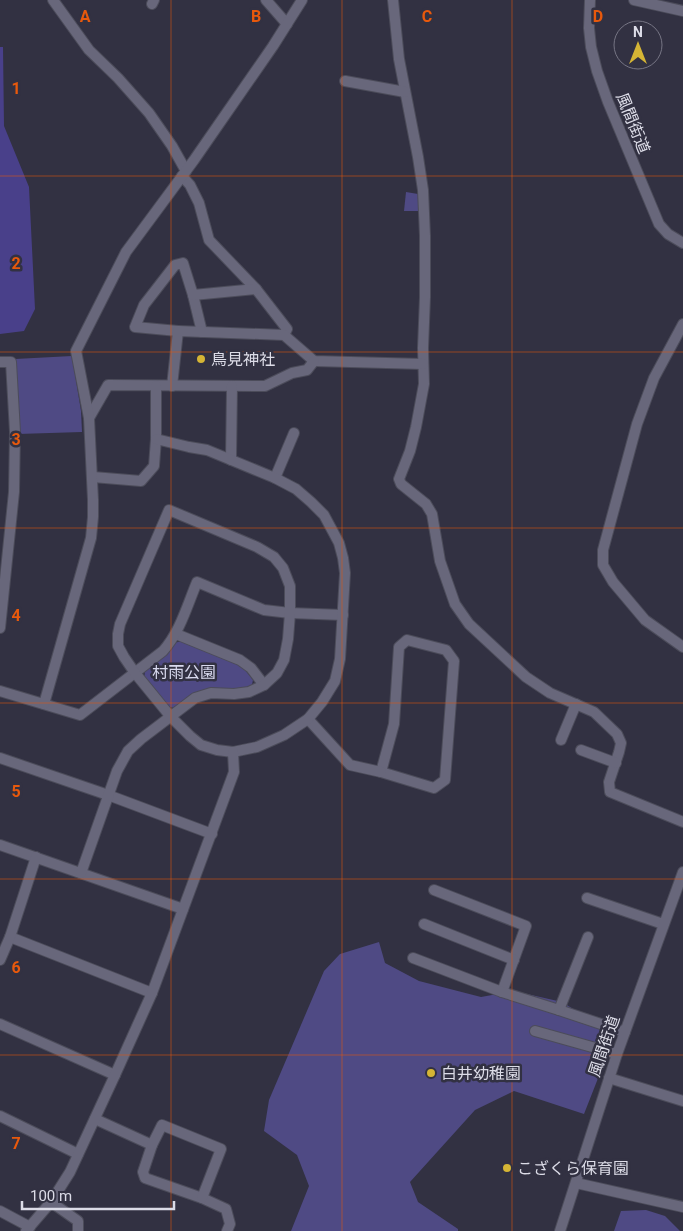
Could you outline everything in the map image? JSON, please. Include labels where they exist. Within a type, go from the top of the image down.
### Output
[{"type":"street","points":[[53,0],[89,50],[118,78],[149,113],[172,146],[199,203],[209,240],[256,289],[287,329],[284,335]]},
{"type":"street","points":[[266,0],[286,24]]},
{"type":"street","points":[[44,704],[91,538],[93,517],[93,477],[89,418],[76,351],[126,252],[184,174],[273,46],[302,0]]},
{"type":"street","points":[[393,0],[394,24],[423,190],[425,236],[424,384],[410,451],[399,479],[401,484],[426,504],[432,514],[440,561],[456,604],[463,617],[526,677],[550,693],[594,712],[617,734],[621,743],[609,782],[610,792],[683,822]]},
{"type":"street","name":"風間街道","points":[[590,0],[589,28],[591,48],[608,102],[658,224],[668,234],[683,243]]},
{"type":"street","points":[[634,0],[683,10]]},
{"type":"street","points":[[345,81],[405,92]]},
{"type":"street","points":[[202,332],[183,263],[175,265],[144,305],[134,327],[178,331],[202,332],[284,335],[314,361],[423,364]]},
{"type":"street","points":[[193,294],[256,289]]},
{"type":"street","points":[[683,324],[654,378],[637,424],[603,550],[603,565],[613,582],[645,620],[683,647]]},
{"type":"street","points":[[172,386],[178,331]]},
{"type":"street","points":[[89,418],[108,386],[265,386],[292,373],[307,370],[314,361]]},
{"type":"street","points":[[0,362],[11,362],[15,432],[14,492],[0,628]]},
{"type":"street","points":[[93,477],[141,482],[154,466],[156,386]]},
{"type":"street","points":[[231,460],[232,386]]},
{"type":"street","points":[[275,478],[294,433]]},
{"type":"street","points":[[81,873],[117,771],[128,751],[141,739],[171,717],[195,698],[211,693],[234,694],[249,692],[264,685],[277,673],[284,660],[288,639],[290,586],[282,568],[274,557],[257,547],[169,510],[120,624],[118,646],[135,673],[171,717],[190,736],[201,745],[233,752],[257,747],[284,735],[308,719],[322,702],[335,681],[340,659],[345,573],[339,543],[324,515],[296,489],[275,478],[207,450],[156,439]]},
{"type":"street","points":[[0,691],[80,715],[163,651],[176,634],[197,582],[264,610],[343,615]]},
{"type":"street","points":[[176,634],[240,660],[251,668],[264,685]]},
{"type":"street","points":[[308,719],[350,765],[434,788],[445,780],[454,660],[446,650],[407,640],[399,647],[394,724],[381,772]]},
{"type":"street","points":[[561,740],[576,704]]},
{"type":"street","points":[[581,750],[616,763]]},
{"type":"street","points":[[0,1211],[28,1229],[51,1202],[70,1172],[152,993],[234,772],[233,752]]},
{"type":"street","points":[[0,758],[108,795],[212,834]]},
{"type":"street","points":[[0,845],[183,909]]},
{"type":"street","points":[[0,960],[10,937],[36,857]]},
{"type":"street","name":"風間街道","points":[[560,1231],[624,1032],[663,924],[679,896],[683,872]]},
{"type":"street","points":[[434,890],[526,926],[502,992]]},
{"type":"street","points":[[586,898],[663,924]]},
{"type":"street","points":[[424,924],[514,960]]},
{"type":"street","points":[[10,937],[152,993]]},
{"type":"street","points":[[559,1010],[588,937]]},
{"type":"street","points":[[413,958],[502,992],[624,1032]]},
{"type":"street","points":[[0,1024],[115,1075]]},
{"type":"street","points":[[535,1031],[617,1054]]},
{"type":"street","points":[[609,1078],[683,1101]]},
{"type":"street","points":[[0,1116],[78,1154]]},
{"type":"street","points":[[95,1119],[152,1146]]},
{"type":"street","points":[[202,1198],[221,1149],[162,1125],[143,1172],[145,1178],[202,1198],[226,1209],[230,1224],[227,1231]]},
{"type":"street","points":[[576,1183],[683,1207]]},
{"type":"street","points":[[51,1202],[78,1221],[78,1231]]},
{"type":"green space","points":[[406,192],[418,194],[418,211],[404,211]]},
{"type":"green space","points":[[72,356],[81,411],[82,432],[18,434],[15,359]]},
{"type":"green space","name":"村雨公園","points":[[182,641],[235,663],[245,670],[253,680],[251,689],[206,692],[176,708],[168,707],[144,680],[145,670],[174,643]]},
{"type":"green space","points":[[379,942],[385,963],[419,981],[481,997],[514,991],[562,1002],[615,1035],[584,1114],[514,1091],[475,1110],[410,1182],[418,1202],[458,1229],[458,1231],[291,1231],[309,1186],[297,1155],[264,1131],[269,1100],[324,971],[340,954]]},
{"type":"green space","points":[[646,1210],[665,1216],[680,1231],[614,1231],[621,1211]]},
{"type":"shaded area","points":[[0,47],[3,47],[4,126],[29,187],[35,309],[24,331],[0,334]]},
{"type":"place","name":"鳥見神社","points":[[201,359]]},
{"type":"place","name":"白井幼稚園","points":[[431,1073]]},
{"type":"place","name":"こざくら保育園","points":[[507,1168]]}]
